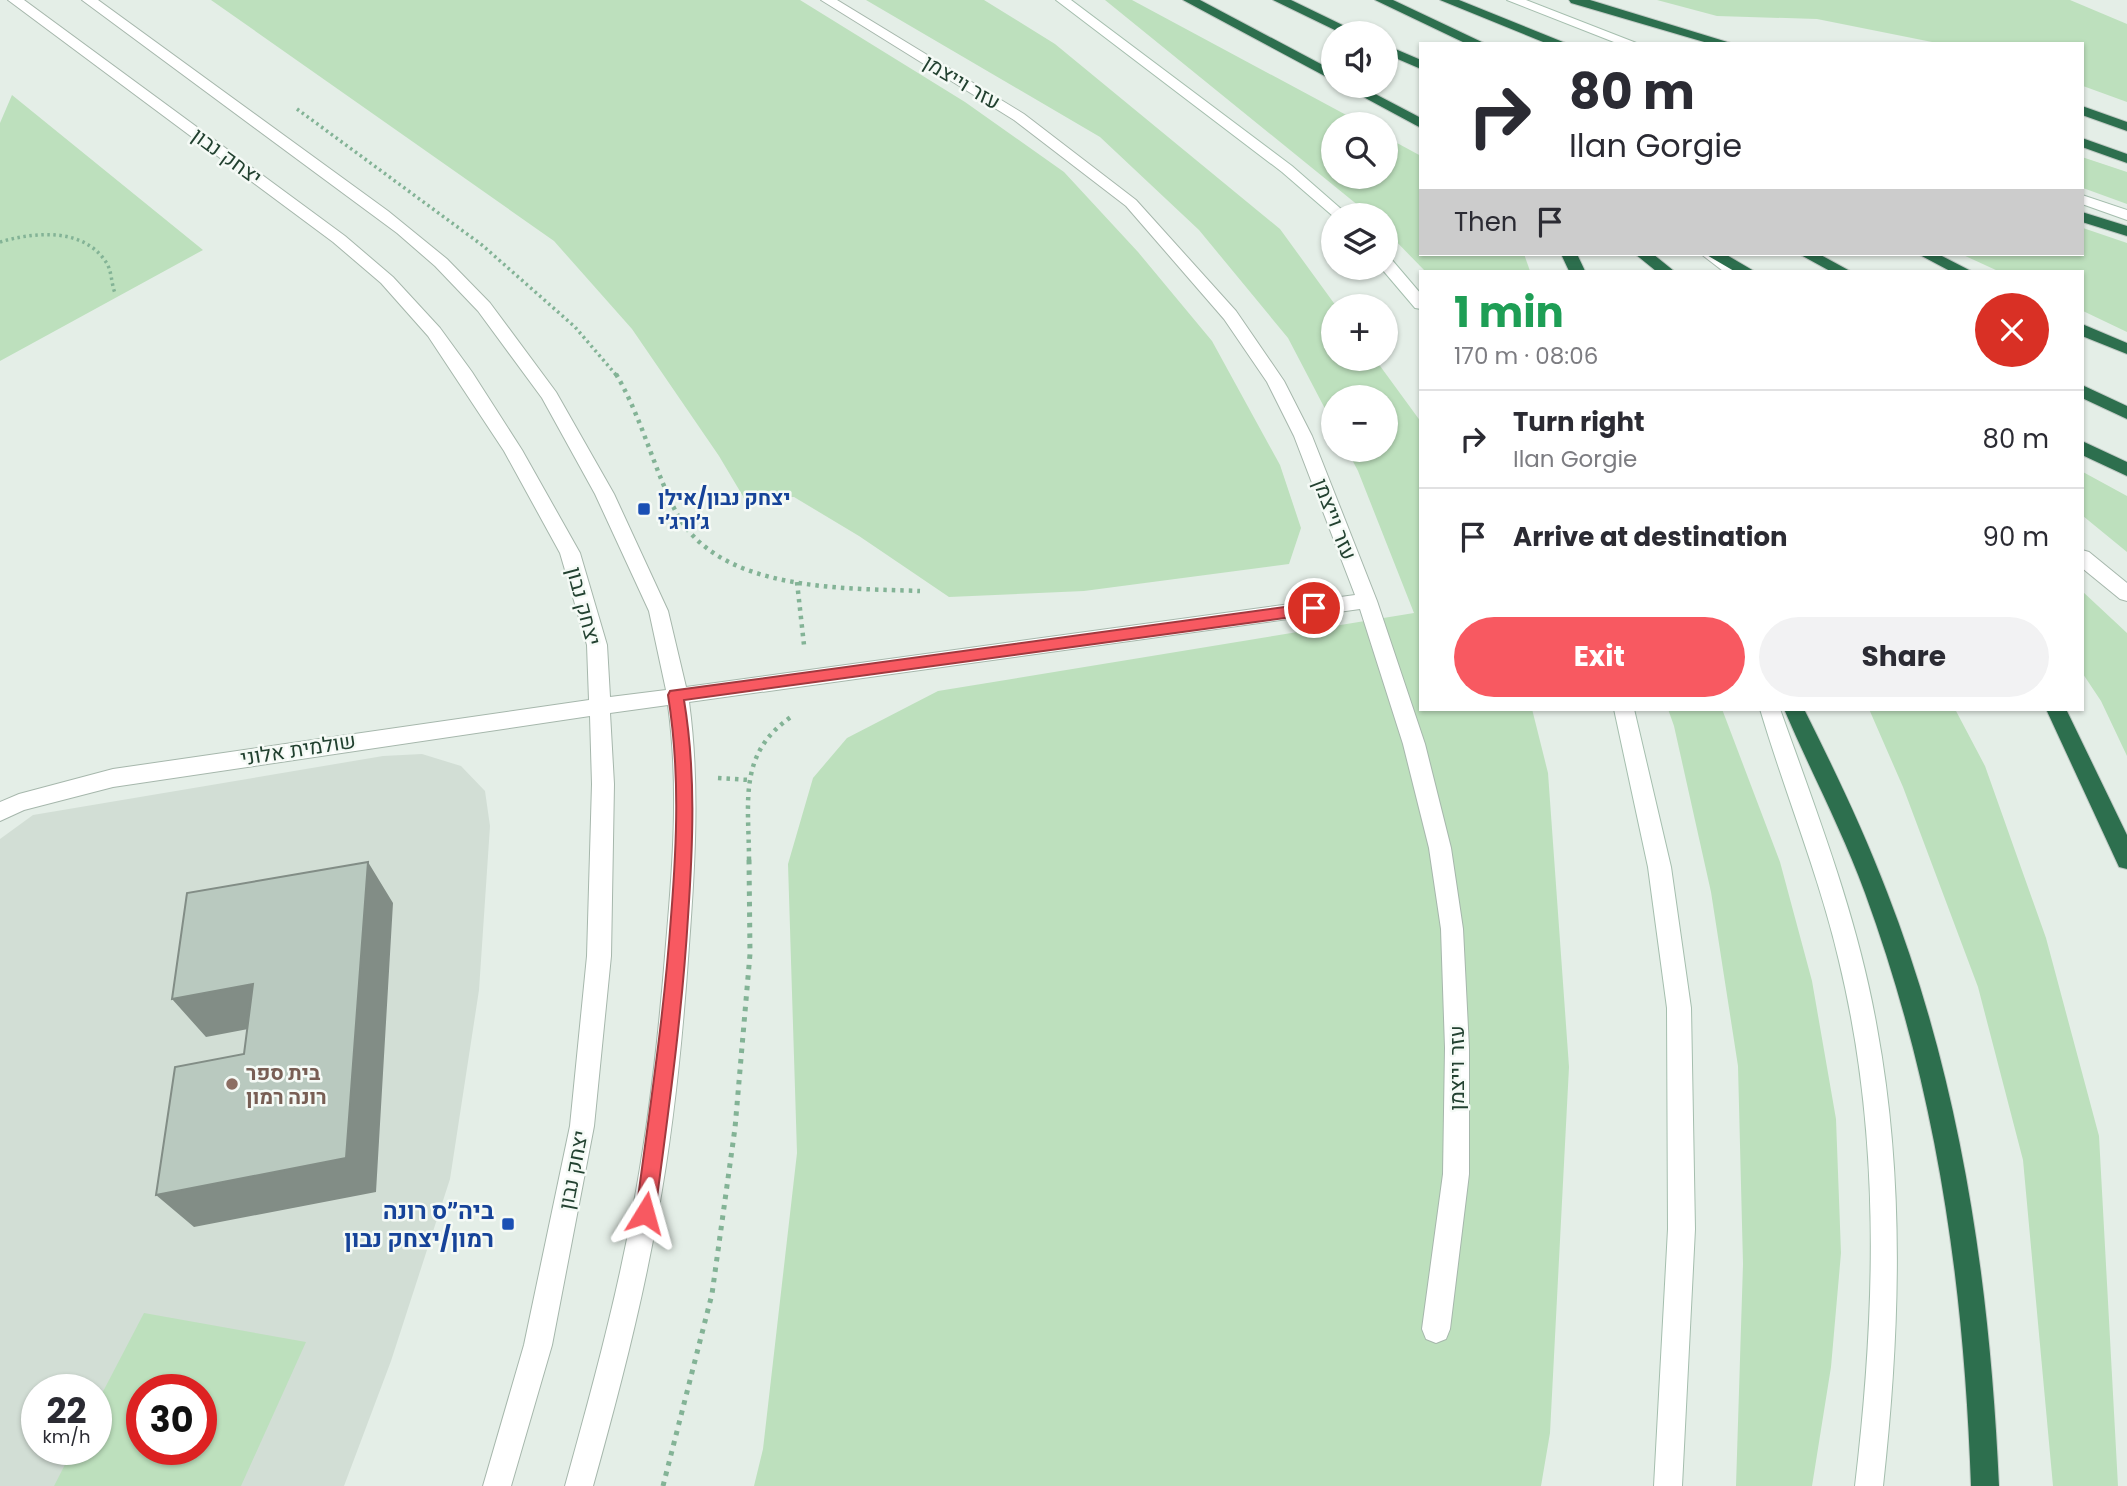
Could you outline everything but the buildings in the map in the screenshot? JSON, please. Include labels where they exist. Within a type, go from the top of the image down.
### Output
[{"type":"highway","points":[[1190,0],[1321,70]]},
{"type":"highway","points":[[1203,0],[1321,59]]},
{"type":"highway","points":[[1280,0],[1326,21]]},
{"type":"highway","points":[[1382,0],[1475,42]]},
{"type":"highway","points":[[1447,0],[1557,42]]},
{"type":"highway","points":[[1576,0],[1720,42]]},
{"type":"highway","points":[[1398,54],[1419,64]]},
{"type":"highway","points":[[1398,97],[1419,107]]},
{"type":"highway","points":[[1372,98],[1419,123]]},
{"type":"highway","points":[[2084,111],[2127,127]]},
{"type":"highway","points":[[2084,143],[2127,159]]},
{"type":"highway","points":[[2084,218],[2127,231]]},
{"type":"highway","points":[[1646,256],[1665,270]]},
{"type":"highway","points":[[1715,256],[1744,270]]},
{"type":"highway","points":[[1811,256],[1840,270]]},
{"type":"highway","points":[[1930,256],[1961,270]]},
{"type":"highway","points":[[2084,330],[2127,349]]},
{"type":"highway","points":[[2084,392],[2127,414]]},
{"type":"highway","points":[[2084,448],[2127,470]]},
{"type":"highway","points":[[1795,711],[1836,794],[1885,918],[1941,1112],[1962,1216],[1977,1340],[1985,1486]]},
{"type":"highway","points":[[2057,711],[2127,860]]},
{"type":"street","name":"יצחק נבון","points":[[15,0],[339,239],[387,280],[434,332],[513,450],[570,553],[597,645],[603,783],[599,956],[582,1126],[538,1345],[497,1486]]},
{"type":"street","points":[[89,0],[408,234],[458,279],[502,328],[546,390],[597,478],[641,567],[667,639],[682,734],[686,828],[673,1006],[645,1213],[605,1392],[579,1486]]},
{"type":"street","name":"עזר וייצמן","points":[[828,0],[1019,117],[1131,203],[1230,315],[1275,381],[1303,436],[1367,601],[1415,744],[1440,848],[1452,929],[1457,1048],[1456,1174],[1436,1329]]},
{"type":"street","points":[[1063,0],[1287,169],[1326,203]]},
{"type":"street","points":[[1514,0],[1627,42]]},
{"type":"street","points":[[2084,201],[2127,215]]},
{"type":"street","points":[[1714,256],[1732,270]]},
{"type":"street","points":[[1398,277],[1419,302]]},
{"type":"street","points":[[2084,559],[2127,594]]},
{"type":"street","name":"שולמית אלוני","points":[[0,812],[19,803],[113,778],[600,705],[1367,601]]},
{"type":"street","points":[[1624,711],[1656,847],[1675,964],[1681,1069],[1683,1213],[1668,1486]]},
{"type":"street","points":[[1771,711],[1826,871],[1851,963],[1870,1052],[1884,1161],[1886,1327],[1881,1398],[1869,1486]]},
{"type":"path","points":[[0,242],[44,232],[67,237],[97,250],[108,264],[110,283],[115,293]]},
{"type":"path","points":[[663,1486],[712,1294],[735,1128],[750,954],[749,780],[758,751],[774,728],[802,711]]},
{"type":"shaded area","name":"בית ספר רונה רמון","points":[[422,754],[461,766],[485,791],[490,826],[479,990],[450,1179],[391,1361],[344,1486],[0,1486],[0,839],[33,815],[383,756]]},
{"type":"green space","points":[[211,0],[800,0],[965,102],[1064,172],[1138,252],[1212,341],[1280,465],[1301,528],[1289,564],[1084,591],[949,597],[859,536],[794,497],[744,498],[719,456],[632,329],[554,241]]},
{"type":"green space","points":[[866,0],[984,0],[1055,44],[1280,229],[1327,294],[1321,294],[1321,371],[1384,371],[1394,385],[1321,385],[1321,401],[1288,338],[1199,230],[1100,137]]},
{"type":"green space","points":[[1105,0],[1132,0],[1341,112],[1321,112],[1321,175]]},
{"type":"green space","points":[[1657,0],[2070,0],[2127,24],[2127,102],[2084,86],[2084,42],[1932,42],[1817,19],[1717,16]]},
{"type":"green space","points":[[12,95],[203,250],[0,361],[0,123]]},
{"type":"green space","points":[[1398,144],[1419,155],[1419,256],[1525,256],[1530,270],[1424,270],[1398,243],[1398,203],[1355,203],[1338,189],[1398,189]]},
{"type":"green space","points":[[2084,158],[2127,172],[2127,204],[2084,188]]},
{"type":"green space","points":[[2084,228],[2127,243],[2127,332],[2084,311],[2084,270],[1996,270],[1965,256],[2084,256]]},
{"type":"green space","points":[[1398,390],[1419,419],[1419,711],[1532,711],[1548,773],[1569,1067],[1550,1433],[1541,1486],[754,1486],[763,1449],[797,1153],[788,864],[813,778],[847,738],[938,691],[1414,613],[1353,462],[1398,462]]},
{"type":"green space","points":[[2084,473],[2127,496],[2127,552],[2084,517]]},
{"type":"green space","points":[[2084,593],[2127,633],[2127,756],[2101,701],[2084,676]]},
{"type":"green space","points":[[1669,711],[1723,711],[1780,862],[1812,981],[1836,1119],[1841,1253],[1831,1367],[1812,1486],[1736,1486],[1743,1264],[1738,1066],[1711,892]]},
{"type":"green space","points":[[1870,711],[1956,711],[1985,766],[2046,938],[2099,1136],[2118,1486],[2053,1486],[2023,1160],[1978,987],[1903,787]]},
{"type":"green space","points":[[144,1313],[306,1342],[241,1486],[54,1486],[65,1465],[112,1465],[112,1374]]},
{"type":"place","name":"יצחק נבון/אילן ג׳ורג׳י","points":[[644,509]]},
{"type":"place","name":"בית ספר רונה רמון","points":[[232,1084]]},
{"type":"place","name":"ביה״ס רונה רמון/יצחק נבון","points":[[508,1224]]},
{"type":"route","points":[[645,1213],[673,1006],[686,828],[682,734],[676,695],[1314,608]]}]
